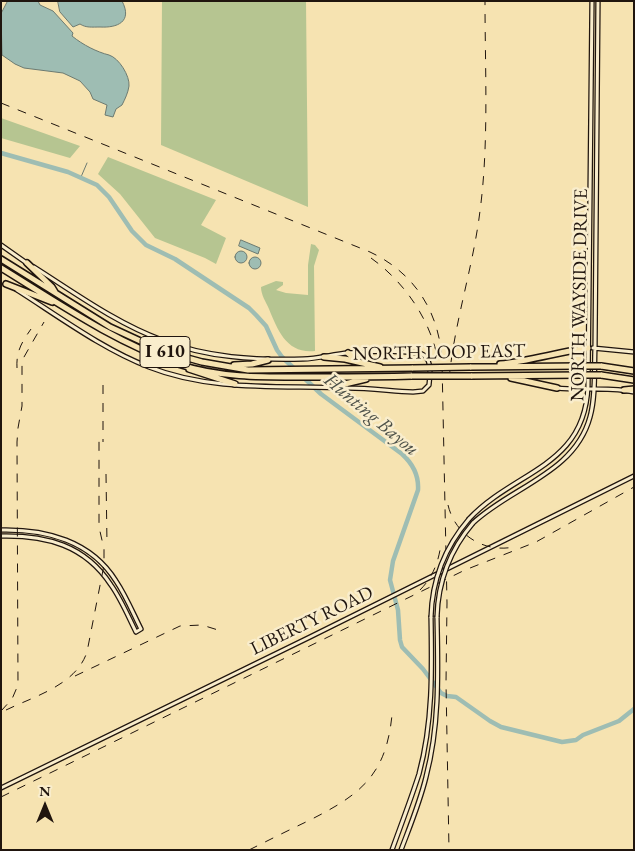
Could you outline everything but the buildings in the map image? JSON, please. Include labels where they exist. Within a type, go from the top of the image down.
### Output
[{"type":"highway","name":"NORTH LOOP EAST","points":[[1,259],[110,327],[134,339],[185,358],[223,366],[248,370],[601,366],[634,371]]},
{"type":"highway","points":[[27,263],[52,287],[57,295]]},
{"type":"highway","name":"NORTH LOOP EAST","points":[[1,268],[116,338],[179,364],[212,372],[238,376],[293,378],[601,375],[634,380]]},
{"type":"highway","points":[[4,283],[64,307]]},
{"type":"highway","points":[[492,367],[588,348]]},
{"type":"highway","points":[[348,353],[358,362]]},
{"type":"highway","points":[[324,357],[387,369]]},
{"type":"highway","points":[[223,366],[252,364],[268,360]]},
{"type":"highway","points":[[179,364],[194,372],[235,384]]},
{"type":"highway","points":[[503,376],[557,388]]},
{"type":"highway","points":[[332,388],[377,377]]},
{"type":"highway","points":[[624,390],[634,391]]},
{"type":"main road","name":"NORTH WAYSIDE DRIVE","points":[[392,850],[419,773],[425,742],[432,693],[431,617],[434,586],[442,563],[454,540],[469,519],[488,501],[556,457],[574,436],[582,419],[588,390],[592,1]]},
{"type":"main road","name":"NORTH WAYSIDE DRIVE","points":[[401,850],[426,778],[432,753],[438,701],[437,617],[439,592],[444,573],[455,548],[473,523],[489,510],[544,475],[568,456],[582,435],[590,417],[594,348],[598,1]]},
{"type":"main road","points":[[1,245],[106,312],[163,341],[216,355],[268,360],[324,357],[348,353],[423,353],[429,362],[429,385],[423,390],[413,392],[216,383],[186,378],[160,371],[116,352],[4,283]]},
{"type":"main road","points":[[588,348],[634,352]]},
{"type":"main road","points":[[557,388],[624,390]]},
{"type":"main road","name":"LIBERTY ROAD","points":[[1,788],[634,476]]},
{"type":"main road","points":[[1,530],[44,532],[66,539],[82,548],[99,561],[116,580],[141,630],[136,632],[108,580],[97,567],[78,553],[62,544],[46,539],[29,536],[1,536]]},
{"type":"main road","points":[[9,530],[9,536]]},
{"type":"main road","points":[[78,553],[82,548]]},
{"type":"main road","points":[[397,837],[405,840]]},
{"type":"green space","points":[[162,1],[306,1],[308,207],[161,145]]},
{"type":"green space","points":[[1,118],[80,146],[70,158],[1,138]]},
{"type":"green space","points":[[108,157],[216,200],[201,225],[226,238],[216,264],[155,238],[120,194],[98,174]]},
{"type":"green space","points":[[311,244],[315,245],[319,250],[314,266],[315,351],[305,351],[291,345],[280,333],[261,287],[276,281],[283,282],[283,285],[276,290],[308,295],[308,265]]},
{"type":"water","points":[[8,1],[38,1],[40,5],[53,11],[73,33],[72,36],[90,48],[113,57],[120,63],[128,77],[129,86],[122,105],[116,109],[113,117],[105,115],[107,105],[93,99],[90,92],[80,81],[63,73],[24,68],[2,55],[1,14]]},
{"type":"water","points":[[58,1],[122,1],[126,14],[122,22],[117,25],[89,27],[80,24],[73,27],[60,12]]},
{"type":"water","points":[[241,240],[260,248],[258,254],[239,246]]},
{"type":"water","points":[[239,251],[243,251],[247,257],[243,263],[239,263],[235,259],[235,255]]},
{"type":"water","points":[[253,257],[257,257],[261,263],[257,269],[253,269],[249,265],[249,261]]},
{"type":"waterway","name":"Hunting Bayou","points":[[1,153],[68,172],[97,185],[109,197],[132,231],[146,245],[175,259],[249,308],[266,326],[282,357],[321,394],[402,454],[409,462],[416,475],[418,490],[393,561],[390,580],[398,610],[402,647],[423,669],[441,693],[456,697],[501,727],[562,742],[576,740],[583,735],[619,721],[634,709]]},
{"type":"waterway","points":[[81,177],[87,163]]},
{"type":"railway","points":[[449,380],[451,359],[477,232],[483,185],[486,106],[485,1]]},
{"type":"railway","points":[[1,103],[370,252],[400,271],[422,296],[436,327],[442,362],[447,603],[446,683],[449,850]]},
{"type":"railway","points":[[371,258],[394,277],[413,301],[421,313],[437,355]]},
{"type":"railway","points":[[1,711],[12,699],[18,685],[17,442],[22,406],[22,365],[24,357],[44,322]]},
{"type":"railway","points":[[17,368],[17,357],[20,347],[31,329]]},
{"type":"railway","points":[[103,385],[103,442]]},
{"type":"railway","points":[[6,710],[64,681],[82,663],[87,652],[104,565],[104,549],[99,527],[99,435]]},
{"type":"railway","points":[[106,474],[107,544]]},
{"type":"railway","points":[[1,797],[465,570],[536,542],[634,487]]},
{"type":"railway","points":[[448,505],[457,525],[472,540],[492,547],[514,547]]},
{"type":"railway","points":[[420,590],[435,568],[441,543]]},
{"type":"railway","points":[[75,676],[180,626],[202,625],[218,630]]},
{"type":"railway","points":[[249,850],[326,811],[356,792],[367,781],[384,754],[392,715]]}]
